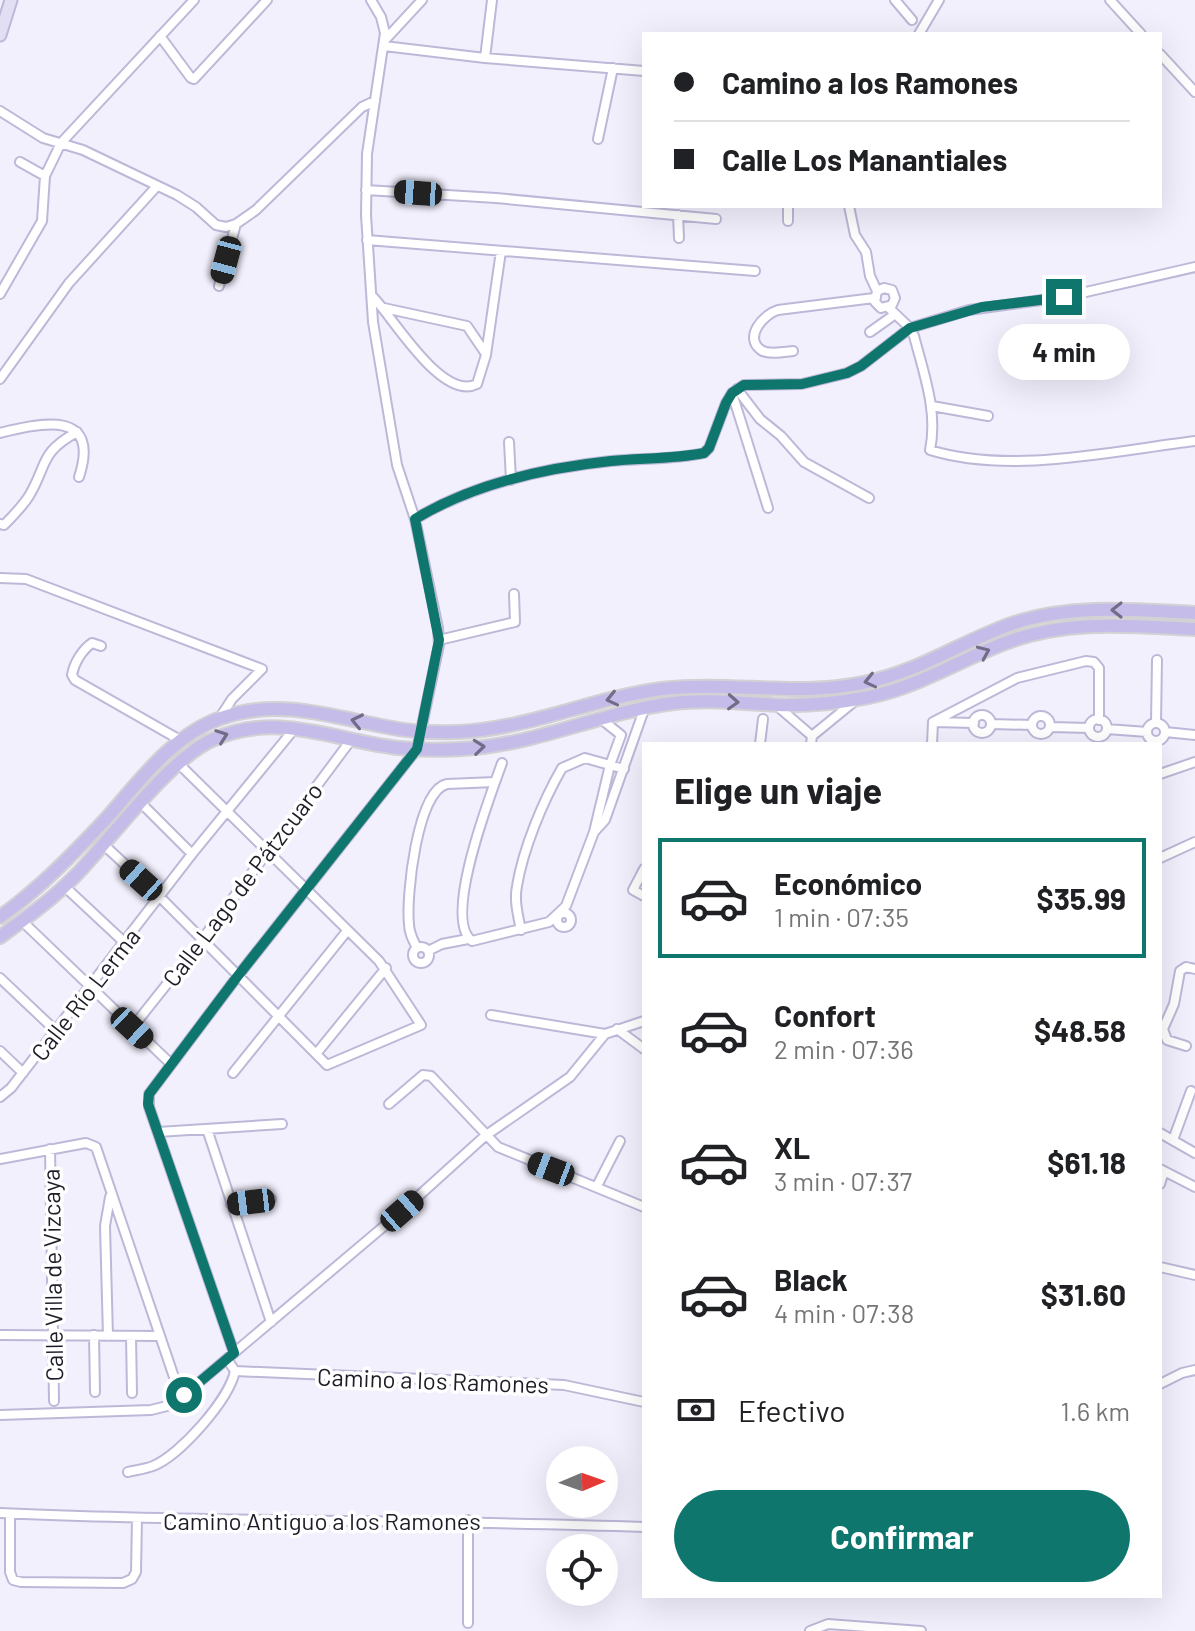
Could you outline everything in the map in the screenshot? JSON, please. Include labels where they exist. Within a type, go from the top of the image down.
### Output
[{"type":"main road","points":[[0,35],[11,0]]},
{"type":"main road","points":[[0,917],[54,873],[180,740],[219,719],[266,708],[292,708],[422,732],[487,729],[662,689],[719,686],[814,689],[865,683],[928,663],[1014,623],[1067,611],[1195,613]]},
{"type":"main road","points":[[0,937],[64,886],[179,764],[214,738],[260,727],[295,727],[351,740],[417,749],[501,744],[645,707],[710,701],[813,704],[895,691],[1009,641],[1037,633],[1090,625],[1195,629]]},
{"type":"street","points":[[0,294],[42,221],[45,176],[61,143],[194,0]]},
{"type":"street","points":[[160,36],[194,79],[267,0]]},
{"type":"street","points":[[128,1472],[157,1464],[182,1443],[221,1403],[235,1371],[148,1100],[150,1092],[417,749],[439,640],[415,519],[397,465],[373,322],[367,240],[367,154],[385,27],[371,0]]},
{"type":"street","points":[[385,43],[422,0]]},
{"type":"street","points":[[485,58],[492,0]]},
{"type":"street","points":[[920,32],[939,0]]},
{"type":"street","points":[[1110,0],[1139,32]]},
{"type":"street","points":[[897,1],[912,20]]},
{"type":"street","points":[[385,43],[485,58],[642,71]]},
{"type":"street","points":[[1162,56],[1195,92]]},
{"type":"street","points":[[598,139],[613,68]]},
{"type":"street","points":[[0,111],[43,138],[83,150],[186,200],[216,225],[226,227],[236,224],[273,194],[362,107],[375,101]]},
{"type":"street","points":[[20,162],[45,176]]},
{"type":"street","points":[[0,379],[75,274],[157,186]]},
{"type":"street","points":[[366,190],[496,198],[716,219]]},
{"type":"street","points":[[788,208],[788,221]]},
{"type":"street","points":[[849,208],[852,228],[866,252],[878,306],[891,311],[910,328],[932,406],[933,437],[930,450],[981,460],[1032,460],[1195,441]]},
{"type":"street","points":[[678,215],[679,238]]},
{"type":"street","points":[[219,286],[236,224]]},
{"type":"street","points":[[367,240],[755,271]]},
{"type":"street","points":[[372,296],[415,352],[444,377],[474,387],[486,355],[501,251]]},
{"type":"street","points":[[415,519],[450,499],[511,480],[575,466],[704,453],[734,391],[750,384],[802,384],[847,373],[861,366],[910,328],[982,307],[1064,297],[1195,267]]},
{"type":"street","points":[[793,351],[766,352],[758,348],[755,343],[757,326],[767,314],[876,295],[884,288],[892,290],[895,302],[891,311],[870,332]]},
{"type":"street","points":[[384,308],[467,326],[486,355]]},
{"type":"street","points":[[734,391],[804,462],[833,475],[869,498]]},
{"type":"street","points":[[734,391],[768,508]]},
{"type":"street","points":[[932,406],[988,416]]},
{"type":"street","points":[[0,433],[58,423],[69,426],[77,432],[85,450],[79,477]]},
{"type":"street","points":[[2,525],[27,499],[47,454],[60,441],[77,432]]},
{"type":"street","points":[[509,442],[511,480]]},
{"type":"street","points":[[0,578],[26,579],[262,669],[232,699],[219,719]]},
{"type":"street","points":[[439,640],[515,622],[514,594]]},
{"type":"street","points":[[101,646],[92,643],[85,648],[73,669],[75,680],[180,740]]},
{"type":"street","points":[[1156,723],[1157,660]]},
{"type":"street","points":[[933,722],[1017,678],[1086,661],[1094,662],[1099,668],[1099,720]]},
{"type":"street","points":[[775,704],[811,740],[856,699]]},
{"type":"street","points":[[594,832],[602,825],[645,707]]},
{"type":"street","points":[[983,715],[989,718],[991,724],[987,731],[981,732],[974,723],[977,717],[983,715]]},
{"type":"street","points":[[1044,717],[1050,727],[1040,739],[1032,725],[1035,719],[1044,717]]},
{"type":"street","points":[[600,718],[621,735],[634,739]]},
{"type":"street","points":[[760,742],[763,719]]},
{"type":"street","points":[[1099,720],[1105,723],[1107,729],[1097,741],[1089,728],[1092,722],[1099,720]]},
{"type":"street","points":[[933,722],[974,723]]},
{"type":"street","points":[[932,742],[933,722]]},
{"type":"street","points":[[1156,723],[1163,726],[1165,732],[1156,742],[1147,732],[1150,725],[1156,723]]},
{"type":"street","points":[[991,724],[1032,725]]},
{"type":"street","name":"Calle Río Lerma","points":[[0,1097],[23,1073],[192,854],[295,727]]},
{"type":"street","points":[[1050,727],[1089,728]]},
{"type":"street","points":[[1107,729],[1147,732]]},
{"type":"street","points":[[981,732],[981,742]]},
{"type":"street","points":[[1165,732],[1195,735]]},
{"type":"street","points":[[428,951],[442,944],[521,930],[549,922],[560,915],[594,832],[610,765],[621,735]]},
{"type":"street","name":"Calle Lago de Pátzcuaro","points":[[132,1028],[351,740]]},
{"type":"street","points":[[521,930],[516,908],[517,884],[535,829],[562,768],[585,758],[624,769]]},
{"type":"street","points":[[1162,773],[1195,762]]},
{"type":"street","points":[[468,939],[464,931],[462,894],[466,872],[502,763]]},
{"type":"street","points":[[104,845],[327,1065],[421,1025],[386,968],[179,764]]},
{"type":"street","points":[[428,951],[428,959],[419,962],[414,957],[417,948],[409,928],[410,878],[423,821],[435,791],[441,785],[495,782]]},
{"type":"street","points":[[141,803],[192,854]]},
{"type":"street","points":[[1162,857],[1195,842]]},
{"type":"street","points":[[642,873],[633,890],[642,895]]},
{"type":"street","points":[[64,886],[125,943]]},
{"type":"street","points":[[22,921],[171,1064]]},
{"type":"street","points":[[233,1073],[347,931]]},
{"type":"street","points":[[417,948],[428,951]]},
{"type":"street","points":[[1186,1046],[1167,1040],[1162,1034],[1174,1004],[1180,971],[1186,967],[1195,969]]},
{"type":"street","points":[[316,1054],[386,968]]},
{"type":"street","points":[[0,978],[56,1031]]},
{"type":"street","points":[[491,1015],[605,1034]]},
{"type":"street","points":[[0,1415],[162,1408],[184,1395],[485,1136],[570,1077],[605,1034],[642,1022]]},
{"type":"street","points":[[617,1029],[642,1048]]},
{"type":"street","points":[[0,1051],[23,1073]]},
{"type":"street","points":[[389,1104],[423,1075],[431,1076],[485,1136],[505,1151],[642,1206]]},
{"type":"street","points":[[1173,1140],[1191,1091]]},
{"type":"street","points":[[158,1132],[282,1124]]},
{"type":"street","points":[[207,1129],[271,1322]]},
{"type":"street","points":[[1162,1134],[1195,1153]]},
{"type":"street","points":[[597,1186],[620,1141]]},
{"type":"street","points":[[0,1159],[50,1149],[93,1144],[96,1147],[176,1383]]},
{"type":"street","name":"Calle Villa de Vizcaya","points":[[50,1149],[54,1401]]},
{"type":"street","points":[[1162,1170],[1195,1187]]},
{"type":"street","points":[[108,1336],[105,1226],[111,1194]]},
{"type":"street","points":[[231,1204],[271,1199]]},
{"type":"street","points":[[1162,1267],[1195,1275]]},
{"type":"street","points":[[0,1335],[159,1336]]},
{"type":"street","points":[[94,1335],[95,1392]]},
{"type":"street","points":[[131,1336],[132,1393]]},
{"type":"street","points":[[1162,1383],[1195,1370]]},
{"type":"street","name":"Camino a los Ramones","points":[[235,1371],[577,1386],[642,1402]]},
{"type":"street","points":[[5,1513],[10,1572],[13,1580],[21,1582],[123,1583],[132,1579],[136,1572],[137,1519]]},
{"type":"street","name":"Camino Antiguo a los Ramones","points":[[5,1513],[137,1519],[468,1520],[642,1527]]},
{"type":"street","points":[[468,1520],[468,1623]]},
{"type":"street","points":[[810,1631],[828,1624],[921,1631]]},
{"type":"route","points":[[184,1395],[234,1353],[148,1104],[149,1094],[417,749],[439,640],[415,519],[450,499],[511,480],[609,461],[704,453],[709,448],[726,403],[732,393],[744,385],[802,384],[847,373],[861,366],[910,328],[982,307],[1064,297]]}]
